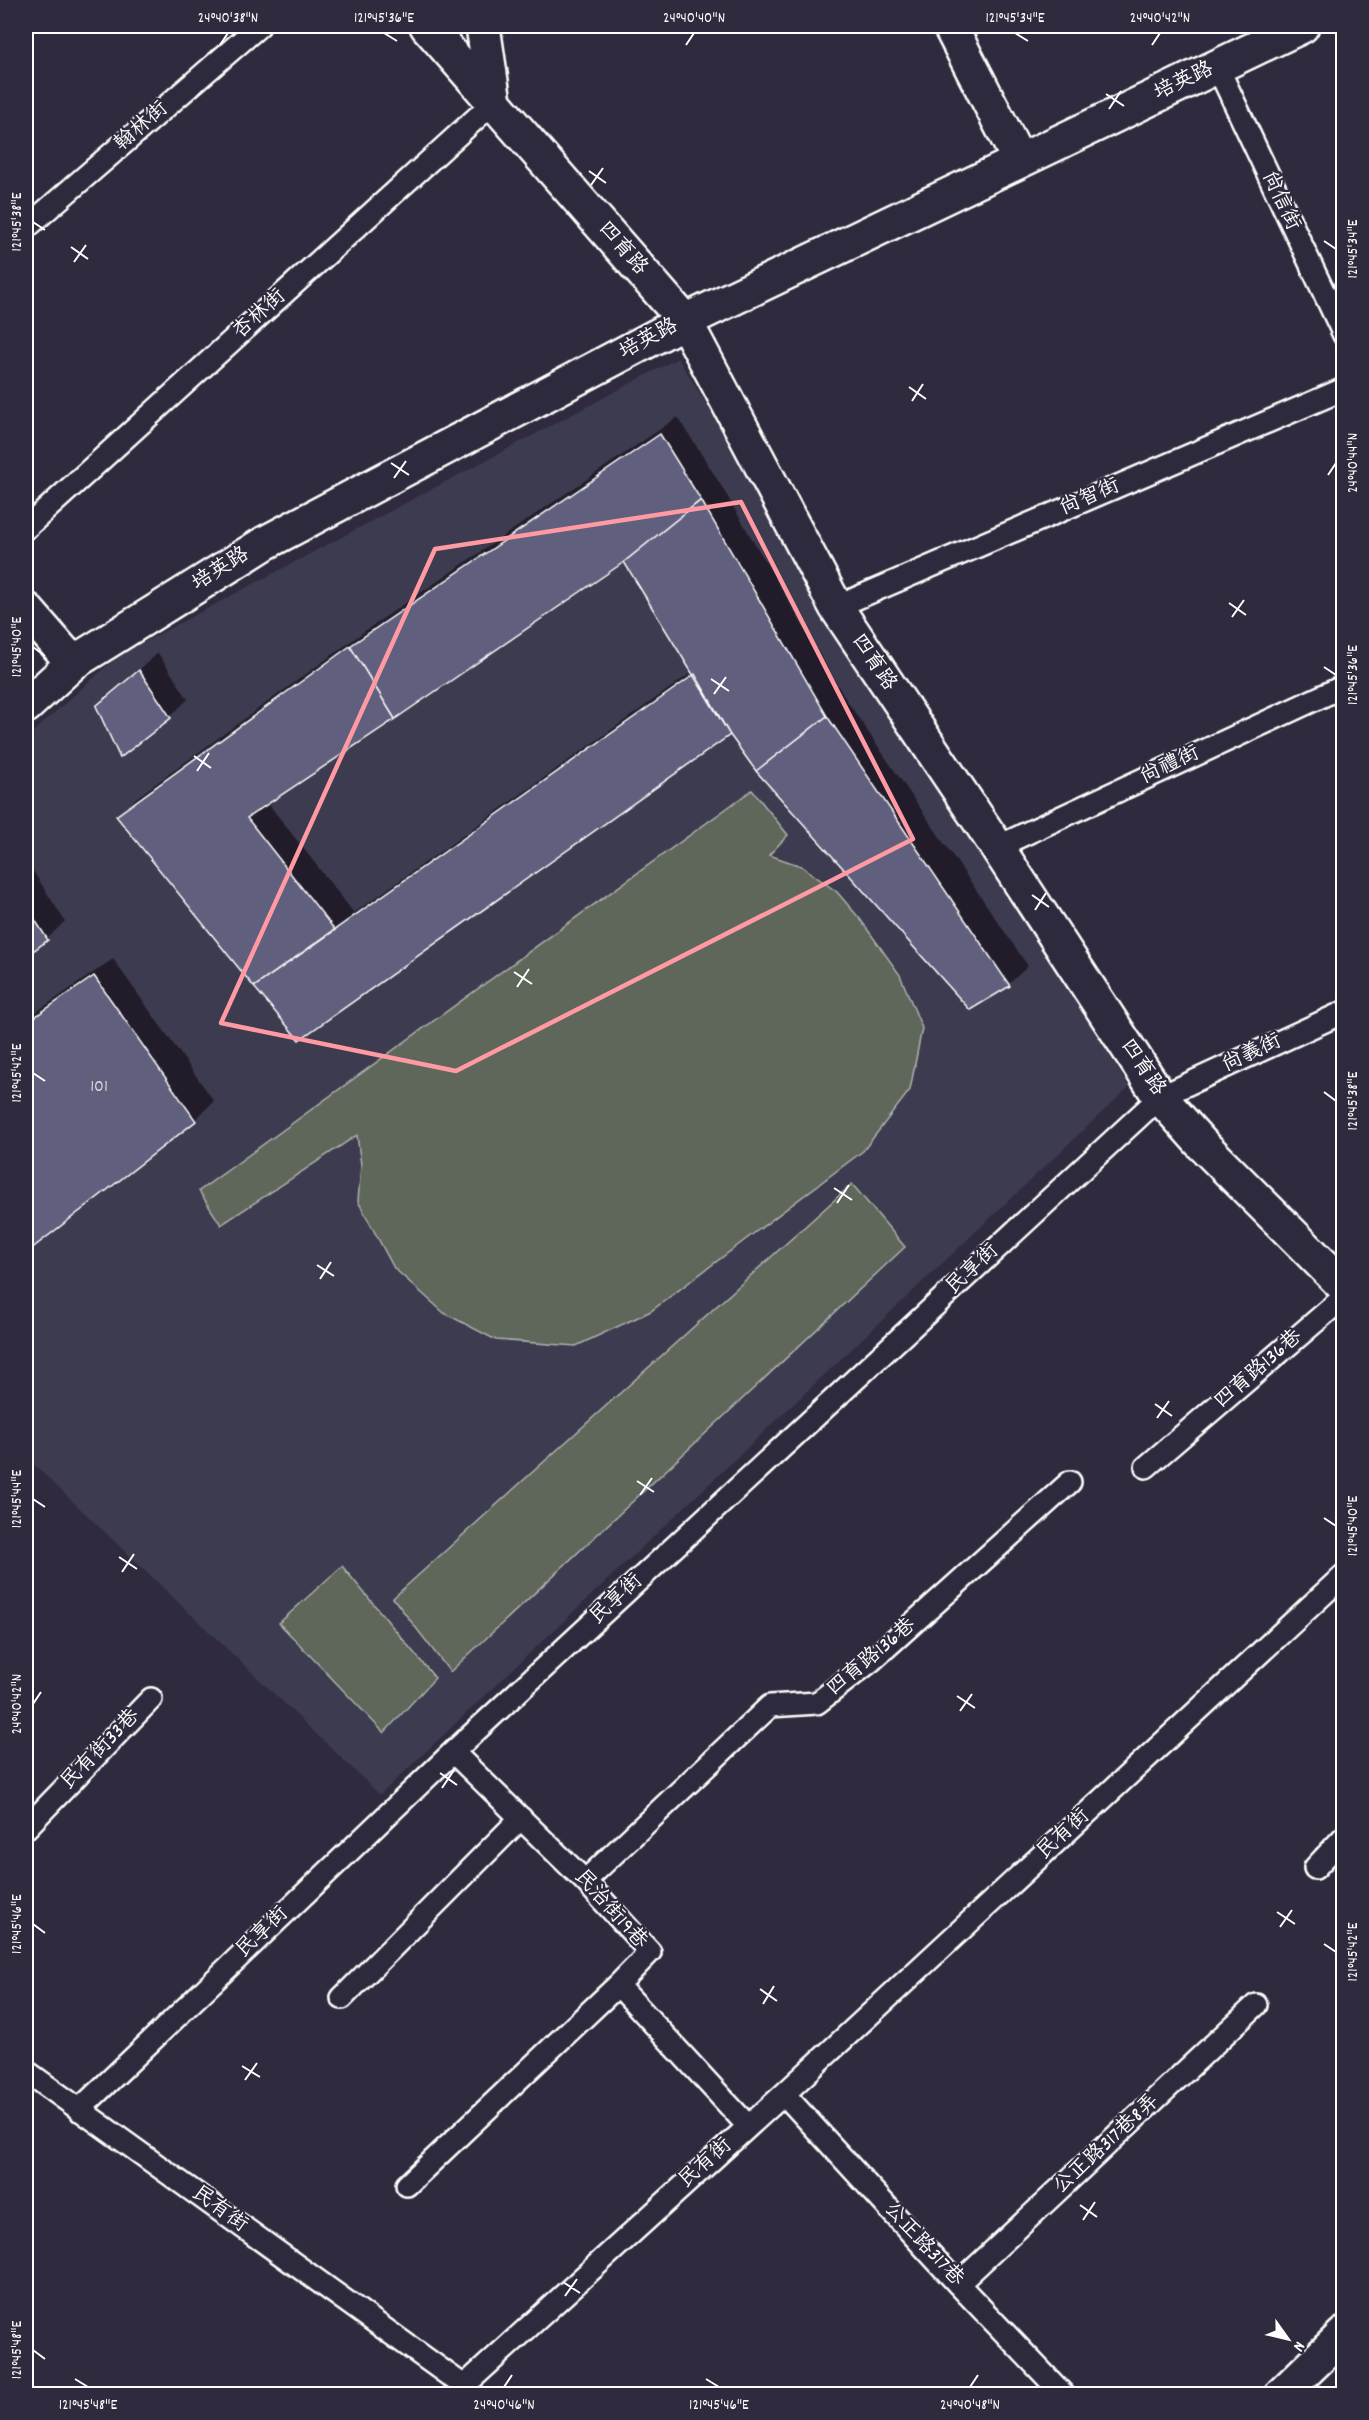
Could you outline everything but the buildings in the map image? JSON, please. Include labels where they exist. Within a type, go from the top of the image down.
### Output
[{"type":"street","name":"四育路","points":[[427,26],[685,321],[836,607],[997,847],[1160,1097],[1202,1144],[1344,1286]]},
{"type":"street","points":[[483,26],[494,102]]},
{"type":"street","points":[[951,26],[1018,160]]},
{"type":"street","name":"培英路","points":[[26,706],[73,663],[265,543],[685,321],[1302,26]]},
{"type":"street","points":[[26,609],[73,663]]},
{"type":"street","points":[[1282,2394],[1344,2334]]},
{"type":"lane","name":"翰林街","points":[[26,228],[259,26]]},
{"type":"lane","name":"尚信街","points":[[1217,66],[1344,335]]},
{"type":"lane","name":"杏林街","points":[[26,528],[494,102]]},
{"type":"lane","name":"尚智街","points":[[836,607],[1344,389]]},
{"type":"lane","name":"尚禮街","points":[[997,847],[1344,686]]},
{"type":"lane","name":"尚義街","points":[[1160,1097],[1344,1012]]},
{"type":"lane","name":"民享街","points":[[79,2109],[453,1752],[1160,1097]]},
{"type":"lane","name":"四育路136巷","points":[[1146,1467],[1344,1297]]},
{"type":"lane","name":"四育路136巷","points":[[585,1881],[770,1706],[817,1703],[871,1661],[1070,1482]]},
{"type":"lane","name":"民有街","points":[[26,2071],[462,2390],[1344,1575]]},
{"type":"lane","name":"民有街33巷","points":[[26,1828],[151,1699]]},
{"type":"lane","name":"民治街19巷","points":[[453,1752],[585,1881],[650,1952],[618,1985]]},
{"type":"lane","points":[[342,1998],[520,1818]]},
{"type":"lane","points":[[1315,1868],[1344,1837]]},
{"type":"lane","points":[[407,2185],[618,1985],[748,2126]]},
{"type":"lane","name":"公正路317巷8弄","points":[[958,2284],[1256,2006]]},
{"type":"lane","name":"公正路317巷","points":[[784,2094],[958,2284],[1063,2394]]},
{"type":"highlighted area","points":[[741,502],[913,839],[456,1071],[221,1023],[435,549]]},
{"type":"shaded area","points":[[678,358],[1129,1087],[380,1795],[26,1457],[26,738],[118,656]]},
{"type":"green space","points":[[752,790],[788,835],[769,855],[801,866],[837,892],[860,919],[900,975],[922,1028],[910,1090],[863,1151],[651,1311],[576,1346],[496,1340],[444,1313],[394,1268],[358,1201],[361,1165],[357,1135],[221,1225],[199,1191]]},
{"type":"green space","points":[[852,1184],[905,1247],[450,1672],[393,1598]]},
{"type":"green space","points":[[342,1566],[435,1678],[384,1733],[279,1623]]}]
